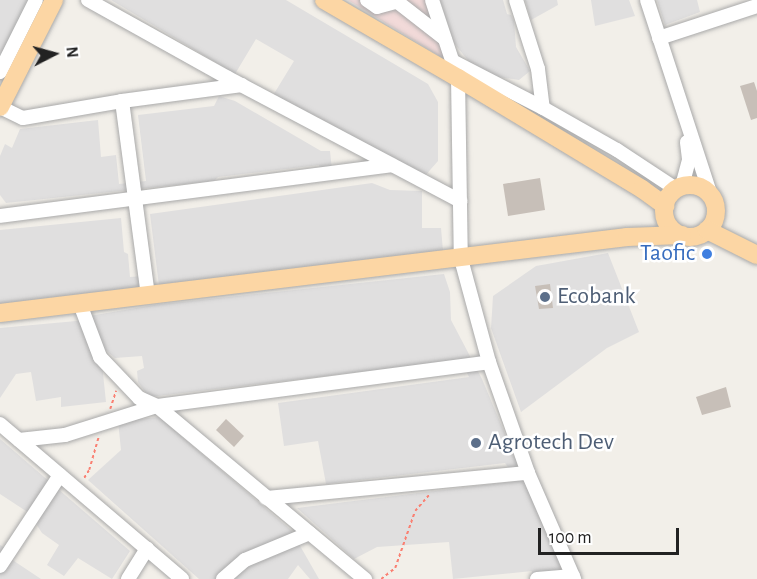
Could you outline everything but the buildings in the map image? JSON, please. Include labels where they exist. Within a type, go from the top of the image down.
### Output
[{"type":"main road","points":[[0,107],[54,0]]},
{"type":"main road","points":[[324,0],[455,69],[642,189],[665,210],[670,227],[682,235]]},
{"type":"main road","points":[[642,189],[698,186],[714,201],[749,250]]},
{"type":"main road","points":[[627,237],[665,210],[669,197],[679,188]]},
{"type":"main road","points":[[0,313],[461,259],[627,237],[700,235],[707,230],[716,215],[714,201]]},
{"type":"main road","points":[[707,230],[749,250]]},
{"type":"street","points":[[0,72],[36,0]]},
{"type":"street","points":[[88,0],[460,201]]},
{"type":"street","points":[[367,0],[377,7],[395,1],[445,39]]},
{"type":"street","points":[[432,0],[455,69],[461,259],[489,362],[528,473],[574,577],[537,579]]},
{"type":"street","points":[[516,0],[538,69],[543,108]]},
{"type":"street","points":[[646,0],[714,201]]},
{"type":"street","points":[[659,38],[740,5],[757,6]]},
{"type":"street","points":[[455,69],[543,108],[679,188],[690,159],[682,108]]},
{"type":"street","points":[[0,107],[23,118],[122,101],[242,85]]},
{"type":"street","points":[[122,101],[148,296]]},
{"type":"street","points":[[608,169],[617,150]]},
{"type":"street","points":[[0,216],[392,165]]},
{"type":"street","points":[[80,304],[100,357],[139,398],[157,406],[365,579]]},
{"type":"street","points":[[19,440],[65,435],[157,406],[489,362]]},
{"type":"street","points":[[0,424],[182,579]]},
{"type":"street","points":[[266,498],[528,473]]},
{"type":"street","points":[[0,566],[60,475]]},
{"type":"street","points":[[223,579],[245,560],[310,533]]},
{"type":"street","points":[[128,579],[147,549]]},
{"type":"path","points":[[381,579],[395,568],[415,511],[442,481]]},
{"type":"shaded area","points":[[0,0],[30,0],[0,64]]},
{"type":"shaded area","points":[[111,0],[286,0],[428,84],[438,102],[438,161],[423,178],[272,97],[294,61],[256,39],[235,74]]},
{"type":"shaded area","points":[[348,0],[426,0],[446,60]]},
{"type":"shaded area","points":[[440,0],[503,0],[507,14],[511,15],[514,21],[516,47],[530,71],[519,80],[479,74],[454,43]]},
{"type":"shaded area","points":[[525,0],[557,0],[558,5],[531,20]]},
{"type":"shaded area","points":[[591,0],[629,0],[635,16],[595,26]]},
{"type":"shaded area","points":[[657,0],[697,0],[700,12],[665,25]]},
{"type":"shaded area","points":[[219,96],[235,101],[321,151],[330,151],[332,170],[320,171],[319,165],[218,177],[214,181],[6,203],[0,195],[0,156],[5,144],[12,148],[20,129],[98,120],[101,157],[116,155],[119,184],[146,181],[138,115],[214,106]]},
{"type":"shaded area","points":[[372,183],[390,190],[422,191],[422,228],[441,228],[443,251],[159,286],[150,214]]},
{"type":"shaded area","points":[[121,218],[124,252],[128,254],[130,277],[142,276],[143,288],[0,305],[0,230]]},
{"type":"shaded area","points":[[608,253],[639,332],[607,348],[521,412],[491,328],[493,296],[536,266]]},
{"type":"shaded area","points":[[444,274],[450,292],[451,320],[482,379],[566,579],[533,579],[532,571],[453,579],[449,542],[377,547],[354,559],[297,508],[517,481],[505,463],[326,484],[318,441],[284,446],[278,403],[469,377],[461,360],[149,397],[138,382],[137,371],[144,368],[142,356],[115,358],[100,345],[106,402],[61,407],[61,397],[36,401],[31,372],[16,374],[0,398],[0,328],[87,320],[89,316],[154,305]]},
{"type":"shaded area","points":[[159,417],[291,530],[319,579],[310,579],[298,565],[288,579],[199,579],[88,480],[121,450],[118,421]]},
{"type":"shaded area","points":[[0,439],[130,551],[112,579],[78,558],[64,576],[47,565],[59,545],[42,533],[29,513],[0,494]]},
{"type":"shaded area","points":[[0,545],[5,548],[2,553],[41,579],[0,579]]},
{"type":"place","name":"Taofic","points":[[707,254]]},
{"type":"place","name":"Ecobank","points":[[545,297]]},
{"type":"place","name":"Agrotech Dev","points":[[476,443]]}]
